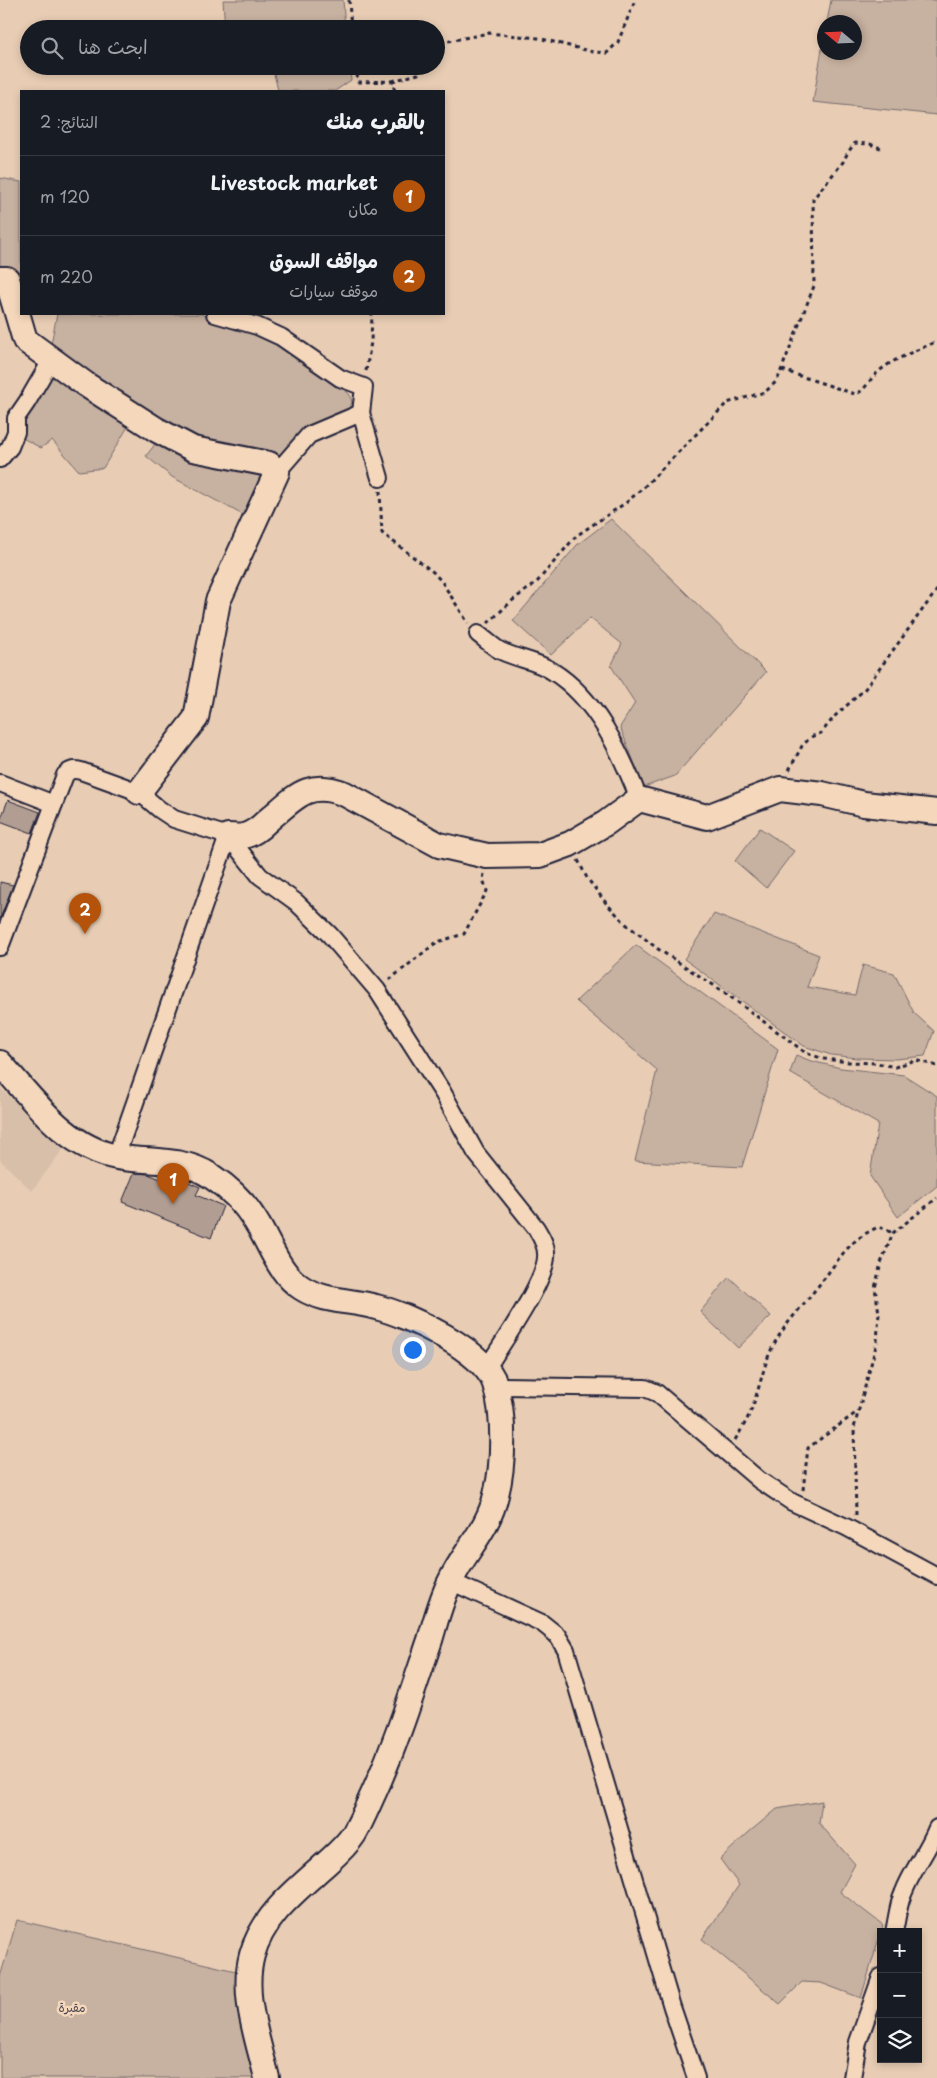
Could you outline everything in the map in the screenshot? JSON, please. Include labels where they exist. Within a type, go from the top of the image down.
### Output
[{"type":"street","points":[[10,279],[25,340],[85,384],[123,409],[193,449],[269,464],[277,472]]},
{"type":"street","points":[[218,315],[257,326],[281,337],[340,378],[364,387],[361,413],[380,478]]},
{"type":"street","points":[[0,459],[10,447],[16,432],[16,418],[52,360]]},
{"type":"street","points":[[139,792],[196,718],[218,602],[277,472],[309,435],[361,413]]},
{"type":"street","points":[[478,634],[499,650],[531,661],[552,671],[576,691],[605,729],[628,771],[639,799]]},
{"type":"street","points":[[0,947],[65,775],[73,770],[139,792],[174,819],[228,836],[245,836],[261,827],[309,790],[330,788],[345,794],[438,845],[487,856],[540,855],[570,844],[606,823],[639,799]]},
{"type":"street","points":[[0,782],[54,804]]},
{"type":"street","points":[[639,799],[707,817],[780,789],[822,794],[874,805],[937,812]]},
{"type":"street","points":[[228,836],[260,876],[296,902],[330,935],[377,990],[443,1092],[476,1153],[536,1228],[544,1244],[546,1253],[542,1274],[491,1377]]},
{"type":"street","points":[[116,1157],[228,836]]},
{"type":"street","points":[[0,1063],[63,1132],[90,1147],[116,1157],[174,1162],[209,1174],[242,1201],[282,1269],[301,1288],[314,1294],[376,1306],[404,1316],[464,1349],[491,1377],[502,1442],[496,1496],[488,1520],[450,1581],[392,1751],[358,1827],[341,1850],[276,1910],[266,1923],[253,1951],[249,1990],[255,2030],[268,2078]]},
{"type":"street","points":[[491,1377],[645,1388],[657,1393],[758,1480],[801,1506],[856,1532],[937,1576]]},
{"type":"street","points":[[450,1581],[542,1623],[557,1635],[566,1650],[672,2007],[696,2078]]},
{"type":"street","points":[[895,1928],[902,1896],[912,1874],[927,1852],[937,1828]]},
{"type":"street","points":[[852,2078],[858,2042],[877,1988]]},
{"type":"path","points":[[350,0],[350,20]]},
{"type":"path","points":[[445,42],[490,33],[538,38],[593,52],[607,53],[618,42],[635,0]]},
{"type":"path","points":[[357,75],[358,82],[361,84],[392,81],[414,75]]},
{"type":"path","points":[[392,81],[396,90]]},
{"type":"path","points":[[380,478],[382,533],[433,572],[478,634],[513,600],[537,582],[576,536],[627,502],[641,490],[727,403],[765,392],[777,381],[814,286],[813,200],[843,162],[855,143],[870,144],[884,149]]},
{"type":"path","points":[[364,387],[371,342],[372,315]]},
{"type":"path","points":[[782,370],[855,394],[862,392],[873,376],[886,366],[937,341]]},
{"type":"path","points":[[780,789],[802,746],[813,736],[821,733],[836,714],[864,690],[937,590]]},
{"type":"path","points":[[570,844],[587,878],[606,903],[626,924],[658,949],[724,992],[806,1053],[824,1059],[895,1067],[916,1060],[937,1066]]},
{"type":"path","points":[[377,990],[437,942],[464,934],[487,891],[483,879],[487,856]]},
{"type":"path","points":[[856,1532],[854,1428],[877,1342],[878,1313],[875,1288],[881,1263],[893,1233],[937,1198]]},
{"type":"path","points":[[727,1454],[744,1426],[773,1348],[796,1312],[853,1241],[865,1232],[879,1227],[893,1233]]},
{"type":"path","points":[[801,1506],[808,1448],[858,1411]]},
{"type":"shaded area","points":[[0,1088],[66,1145],[32,1191],[0,1160]]},
{"type":"green space","points":[[223,0],[343,0],[344,20],[224,20]]},
{"type":"green space","points":[[831,0],[937,0],[937,115],[813,102],[820,60],[862,60],[862,15],[828,15]]},
{"type":"green space","points":[[274,75],[350,75],[351,80],[336,90],[278,90]]},
{"type":"green space","points":[[0,178],[20,182],[20,271],[0,274]]},
{"type":"green space","points":[[57,315],[204,315],[277,341],[340,385],[350,395],[352,403],[346,412],[278,459],[199,444],[50,349]]},
{"type":"green space","points":[[52,368],[129,425],[103,468],[79,471],[52,440],[41,448],[17,435],[23,420]]},
{"type":"green space","points":[[159,439],[215,466],[266,477],[243,515],[172,477],[146,456]]},
{"type":"green space","points":[[611,519],[766,672],[675,776],[644,787],[620,727],[635,703],[611,666],[622,644],[590,618],[551,655],[513,621],[577,545]]},
{"type":"green space","points":[[760,828],[794,851],[766,888],[735,861]]},
{"type":"green space","points":[[714,914],[819,955],[807,987],[855,995],[863,965],[894,973],[914,1013],[934,1031],[925,1056],[896,1059],[857,1058],[831,1055],[804,1046],[684,959]]},
{"type":"green space","points":[[636,945],[778,1049],[742,1167],[635,1161],[657,1070],[576,1001]]},
{"type":"green space","points":[[796,1055],[811,1061],[841,1068],[904,1075],[937,1096],[937,1186],[898,1217],[870,1176],[878,1124],[790,1073]]},
{"type":"green space","points":[[729,1277],[771,1316],[738,1348],[700,1312]]},
{"type":"green space","points":[[822,1801],[819,1823],[855,1864],[840,1892],[883,1925],[882,1928],[877,1928],[877,1945],[861,1998],[821,1983],[802,1982],[780,2004],[702,1939],[739,1885],[720,1859],[777,1809]]},
{"type":"green space","name":"مقبرة","points":[[17,1920],[240,1972],[240,2002],[254,2078],[0,2078],[0,1977]]},
{"type":"building","points":[[8,800],[40,812],[32,833],[0,821]]},
{"type":"building","points":[[0,882],[13,885],[0,919]]},
{"type":"building","points":[[134,1173],[148,1174],[163,1180],[165,1175],[177,1177],[200,1187],[196,1195],[223,1206],[211,1238],[122,1202]]},
{"type":"place","name":"مواقف السوق","points":[[85,934]]},
{"type":"place","name":"Livestock market","points":[[173,1204]]}]
